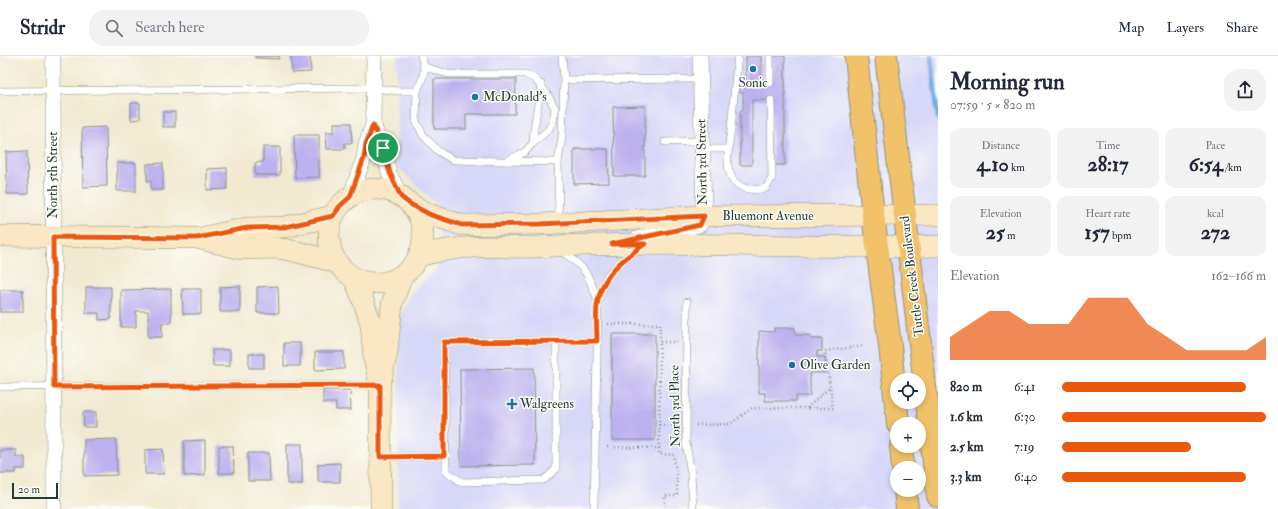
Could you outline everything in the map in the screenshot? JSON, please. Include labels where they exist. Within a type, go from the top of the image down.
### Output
[{"type":"highway","points":[[856,56],[897,417]]},
{"type":"highway","name":"Tuttle Creek Boulevard","points":[[886,56],[938,496]]},
{"type":"highway","points":[[906,497],[907,509]]},
{"type":"main road","points":[[379,190],[390,192],[405,201],[417,215],[421,224],[422,246],[413,265],[402,275],[393,280],[381,283],[370,283],[354,278],[345,272],[336,262],[330,248],[328,237],[333,216],[340,206],[350,197],[364,191],[379,190]]},
{"type":"main road","name":"Bluemont Avenue","points":[[405,201],[431,215],[462,225],[518,225],[704,216],[938,214]]},
{"type":"main road","points":[[0,236],[197,238],[247,228],[285,227],[333,216]]},
{"type":"main road","points":[[197,238],[242,249],[276,248],[336,262]]},
{"type":"main road","points":[[418,256],[443,250],[476,247],[518,248],[612,244],[938,246]]},
{"type":"main road","points":[[381,509],[380,385],[387,352],[392,304],[402,275]]},
{"type":"main road","points":[[354,278],[371,324],[374,358],[380,385]]},
{"type":"street","name":"North 5th Street","points":[[53,56],[54,509]]},
{"type":"street","points":[[350,197],[364,158],[366,144],[373,125],[374,56]]},
{"type":"street","name":"North 3rd Street","points":[[612,244],[700,225],[704,216],[700,56]]},
{"type":"street","points":[[373,125],[383,148],[390,173],[405,201]]},
{"type":"lane","points":[[421,56],[425,67],[417,91],[416,121],[423,135],[438,152],[453,160],[558,162]]},
{"type":"lane","points":[[558,223],[558,162],[562,137],[564,80],[562,56]]},
{"type":"lane","points":[[738,56],[729,149],[729,170],[734,180],[741,187],[749,190],[766,188],[772,178],[770,100]]},
{"type":"lane","points":[[770,56],[770,83]]},
{"type":"lane","points":[[425,67],[448,74],[525,74],[536,79],[541,84],[554,108],[553,122],[548,130],[525,152],[507,161]]},
{"type":"lane","points":[[564,80],[701,79]]},
{"type":"lane","points":[[664,80],[664,88]]},
{"type":"lane","points":[[533,143],[541,84]]},
{"type":"lane","points":[[0,91],[374,88],[398,91],[417,91]]},
{"type":"lane","points":[[665,142],[729,149]]},
{"type":"lane","points":[[594,509],[598,300],[608,275],[623,260],[645,244]]},
{"type":"lane","points":[[553,246],[576,260],[588,274],[598,300]]},
{"type":"lane","name":"North 3rd Place","points":[[687,302],[686,443],[691,474],[692,509]]},
{"type":"lane","points":[[556,341],[556,469],[544,480],[462,482],[446,471],[444,456],[444,342],[556,341],[597,341]]},
{"type":"lane","points":[[0,387],[380,385]]},
{"type":"lane","points":[[380,457],[444,456]]},
{"type":"path","points":[[607,324],[660,324],[659,454],[674,455],[677,483],[677,496],[665,496],[666,506]]},
{"type":"path","points":[[660,342],[686,342]]},
{"type":"path","points":[[730,424],[752,408],[833,408],[825,351],[864,346]]},
{"type":"path","points":[[807,408],[830,387]]},
{"type":"path","points":[[607,447],[660,448]]},
{"type":"shaded area","points":[[397,56],[938,56],[938,509],[398,509],[399,317],[414,290],[439,266],[438,206],[397,166]]},
{"type":"building","points":[[255,56],[279,56],[279,59],[255,58]]},
{"type":"building","points":[[291,56],[310,56],[311,72],[292,73]]},
{"type":"building","points":[[746,56],[761,56],[761,83],[770,83],[772,56],[785,56],[785,165],[773,165],[772,100],[752,100],[752,165],[740,165],[740,111],[743,109],[743,93],[740,93],[740,82],[746,82]]},
{"type":"building","name":"McDonald's","points":[[434,79],[516,79],[515,114],[466,114],[466,129],[434,129]]},
{"type":"building","points":[[131,103],[140,103],[140,119],[131,120]]},
{"type":"building","points":[[645,106],[645,176],[614,176],[613,107]]},
{"type":"building","points":[[163,112],[175,112],[175,127],[163,127]]},
{"type":"building","points":[[334,123],[351,123],[352,143],[345,143],[345,149],[327,149],[326,132],[334,132]]},
{"type":"building","points":[[106,127],[107,186],[83,187],[82,128]]},
{"type":"building","points":[[294,135],[319,135],[319,177],[295,178]]},
{"type":"building","points":[[263,147],[280,147],[280,175],[255,175],[255,163],[263,162]]},
{"type":"building","points":[[574,149],[608,149],[609,183],[574,184]]},
{"type":"building","points":[[27,151],[28,194],[7,194],[6,152]]},
{"type":"building","points":[[117,163],[136,163],[136,191],[117,191]]},
{"type":"building","points":[[163,163],[163,190],[151,190],[151,181],[147,181],[147,164]]},
{"type":"building","points":[[227,168],[227,189],[207,190],[207,169]]},
{"type":"building","points":[[240,286],[240,312],[220,312],[220,287]]},
{"type":"building","points":[[278,286],[279,313],[257,313],[257,287]]},
{"type":"building","points":[[86,287],[111,287],[111,319],[99,320],[99,313],[86,313]]},
{"type":"building","points":[[171,289],[171,323],[162,323],[162,337],[148,337],[148,311],[136,311],[136,327],[121,327],[121,290]]},
{"type":"building","points":[[182,289],[201,289],[201,314],[183,314]]},
{"type":"building","points":[[0,290],[23,290],[23,312],[0,312]]},
{"type":"building","name":"Olive Garden","points":[[774,328],[795,328],[795,335],[811,336],[811,339],[822,339],[822,351],[817,351],[817,357],[825,357],[826,373],[810,373],[810,396],[796,396],[796,401],[765,401],[765,393],[759,393],[759,331],[774,332]]},
{"type":"building","points":[[612,334],[655,334],[655,440],[612,440]]},
{"type":"building","points":[[284,343],[300,343],[300,366],[284,366]]},
{"type":"building","points":[[212,350],[230,350],[230,366],[213,366]]},
{"type":"building","points":[[315,352],[344,352],[344,369],[315,370]]},
{"type":"building","points":[[249,354],[264,354],[264,368],[249,368]]},
{"type":"building","name":"Walgreens","points":[[534,368],[535,465],[461,466],[460,369]]},
{"type":"building","points":[[323,390],[350,390],[351,410],[336,410],[336,403],[323,403]]},
{"type":"building","points":[[83,412],[96,412],[96,427],[84,427]]},
{"type":"building","points":[[116,439],[117,475],[84,476],[84,440]]},
{"type":"building","points":[[205,440],[205,475],[184,476],[184,441]]},
{"type":"building","points":[[287,444],[302,444],[302,484],[287,484]]},
{"type":"building","points":[[219,446],[233,446],[234,473],[219,473]]},
{"type":"building","points":[[163,449],[164,474],[145,474],[145,450]]},
{"type":"building","points":[[0,450],[16,450],[16,457],[25,457],[25,469],[16,469],[16,473],[0,473]]},
{"type":"building","points":[[248,453],[269,453],[270,481],[248,481]]},
{"type":"building","points":[[340,463],[340,482],[318,482],[318,464]]},
{"type":"waterway","points":[[931,56],[938,118]]},
{"type":"place","name":"Sonic","points":[[753,69]]},
{"type":"place","name":"McDonald's","points":[[475,97]]},
{"type":"place","name":"Olive Garden","points":[[792,365]]},
{"type":"place","name":"Walgreens","points":[[512,404]]},
{"type":"route","points":[[373,125],[383,148],[390,173],[401,197],[410,204],[431,215],[462,225],[518,225],[704,216],[700,225],[612,244],[645,244],[623,260],[608,275],[598,300],[597,341],[444,342],[444,456],[380,457],[380,385],[54,387],[53,237],[197,238],[247,228],[285,227],[333,216],[340,206],[350,197],[356,176],[364,158],[366,144],[373,125]]}]
